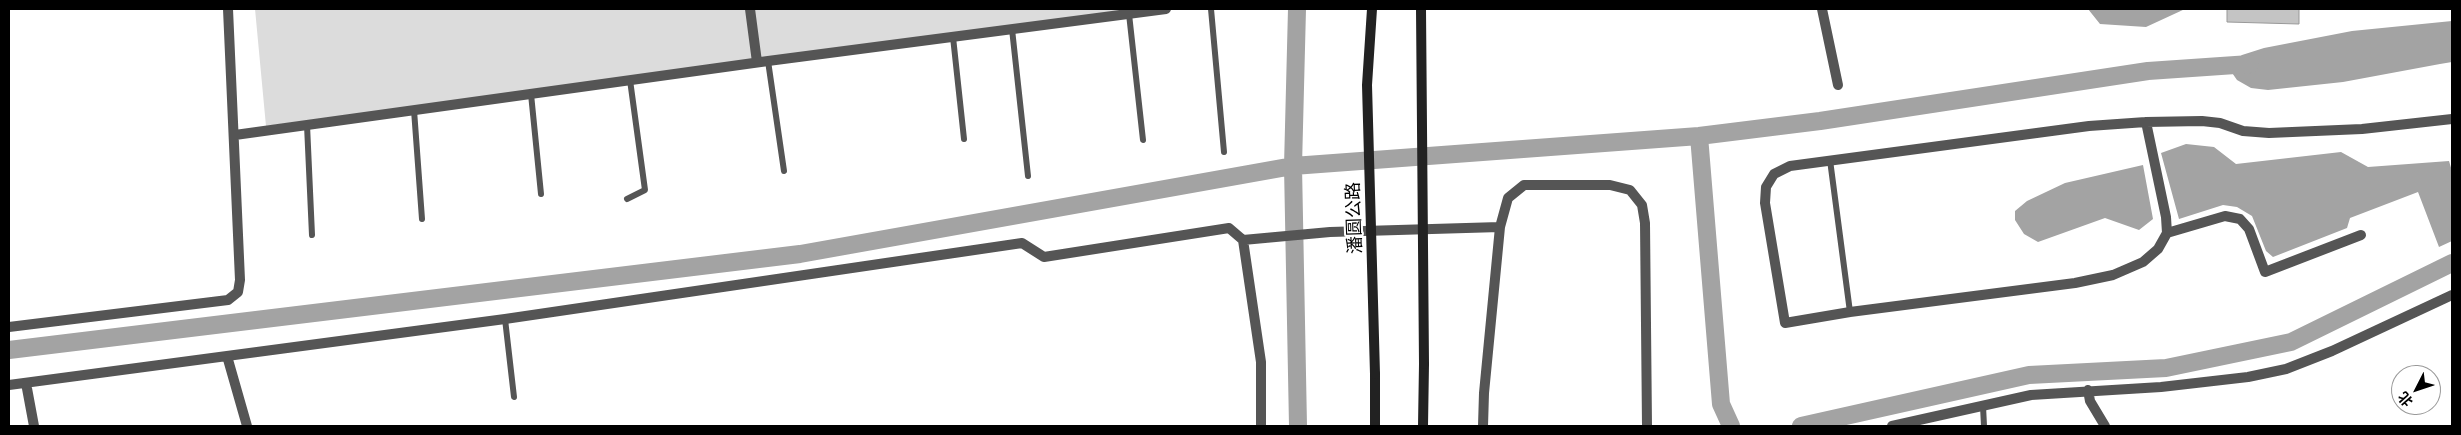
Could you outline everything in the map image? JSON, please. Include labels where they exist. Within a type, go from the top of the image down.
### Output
[{"type":"main road","name":"潘圆公路","points":[[1372,9],[1367,85],[1375,426]]},
{"type":"main road","points":[[1421,9],[1423,426]]},
{"type":"street","points":[[9,327],[228,300],[238,292],[240,280],[235,135],[228,9]]},
{"type":"street","points":[[750,9],[757,62]]},
{"type":"street","points":[[235,135],[757,62],[1166,9]]},
{"type":"street","points":[[1822,9],[1838,85]]},
{"type":"street","points":[[2146,122],[2166,217],[2167,233],[2158,249],[2143,262],[2113,276],[2075,283],[1850,312],[1785,323],[1764,203],[1766,187],[1774,174],[1790,166],[2088,126],[2146,122],[2202,121],[2220,123],[2243,131],[2269,133],[2362,129],[2452,119]]},
{"type":"street","points":[[1483,426],[1484,393],[1500,228],[1508,198],[1524,185],[1610,185],[1630,190],[1642,205],[1646,252],[1648,426]]},
{"type":"street","points":[[2167,233],[2225,216],[2240,219],[2249,229],[2265,272],[2361,235]]},
{"type":"street","points":[[9,385],[505,319],[1022,243],[1044,257],[1229,228],[1243,240],[1261,362],[1261,426]]},
{"type":"street","points":[[1243,240],[1330,232],[1500,228]]},
{"type":"street","points":[[1892,426],[2031,395],[2161,386],[2248,377],[2286,369],[2332,351],[2452,295]]},
{"type":"street","points":[[227,356],[247,426]]},
{"type":"street","points":[[26,383],[34,426]]},
{"type":"street","points":[[2088,390],[2090,401],[2105,426]]},
{"type":"lane","points":[[1211,9],[1224,152]]},
{"type":"lane","points":[[1129,14],[1142,140]]},
{"type":"lane","points":[[1012,29],[1028,176]]},
{"type":"lane","points":[[952,37],[964,138]]},
{"type":"lane","points":[[768,61],[784,171]]},
{"type":"lane","points":[[627,199],[645,190],[630,80]]},
{"type":"lane","points":[[531,94],[541,194]]},
{"type":"lane","points":[[414,110],[422,219]]},
{"type":"lane","points":[[307,125],[312,235]]},
{"type":"lane","points":[[1830,160],[1850,312]]},
{"type":"lane","points":[[505,319],[514,397]]},
{"type":"lane","points":[[1983,406],[1984,426]]},
{"type":"shaded area","points":[[255,9],[1143,9],[266,126]]},
{"type":"shaded area","points":[[2088,9],[2185,9],[2146,27],[2100,24]]},
{"type":"shaded area","points":[[2452,21],[2452,62],[2343,82],[2268,90],[2251,88],[2237,80],[2228,67],[2242,55],[2264,48],[2352,31]]},
{"type":"shaded area","points":[[2186,144],[2214,147],[2236,164],[2341,152],[2368,167],[2449,161],[2452,171],[2452,241],[2439,247],[2418,192],[2350,218],[2347,228],[2273,257],[2266,251],[2252,216],[2237,207],[2223,205],[2179,219],[2161,153]]},
{"type":"shaded area","points":[[2143,165],[2153,219],[2139,230],[2105,218],[2038,242],[2024,234],[2015,220],[2015,211],[2027,201],[2065,183]]},
{"type":"building","points":[[2227,9],[2299,9],[2299,24],[2227,22]]},
{"type":"waterway","points":[[1297,9],[1293,166],[1298,426]]},
{"type":"waterway","points":[[9,350],[800,254],[1293,166],[1699,136],[1820,121],[2148,71],[2250,64]]},
{"type":"waterway","points":[[1699,136],[1721,404],[1731,426]]},
{"type":"waterway","points":[[1801,426],[2029,375],[2166,368],[2291,342],[2452,263]]}]
